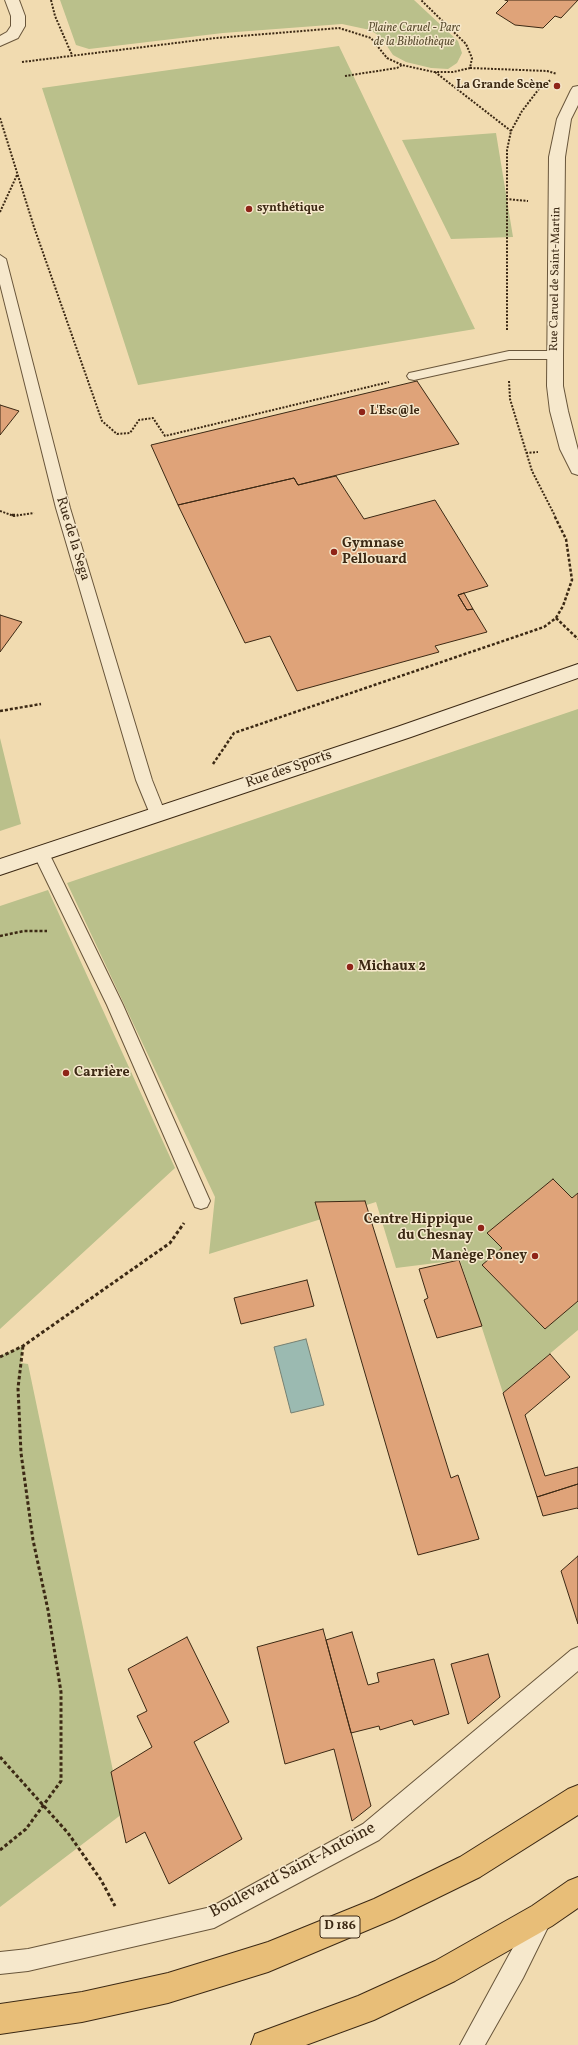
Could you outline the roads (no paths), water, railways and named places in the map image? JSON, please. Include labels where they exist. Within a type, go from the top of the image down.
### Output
[{"type":"main road","name":"D 186","points":[[0,2019],[82,2007],[168,1988],[268,1957],[384,1909],[470,1867],[578,1799]]},
{"type":"main road","points":[[266,2045],[363,2009],[445,1970],[542,1916],[578,1891]]},
{"type":"street","points":[[0,42],[13,35],[18,26],[18,16],[12,0]]},
{"type":"street","name":"Rue Caruel de Saint-Martin","points":[[578,90],[564,119],[557,157],[555,355],[556,386],[559,411],[569,449],[578,469]]},
{"type":"street","name":"Rue des Sports","points":[[0,867],[404,732],[578,671]]},
{"type":"lane","name":"Rue de la Sega","points":[[0,259],[63,508],[144,780],[158,815]]},
{"type":"lane","points":[[414,376],[509,355],[555,355]]},
{"type":"lane","points":[[41,853],[115,1005],[201,1201]]},
{"type":"lane","name":"Boulevard Saint-Antoine","points":[[0,1963],[28,1960],[214,1917],[371,1832],[578,1657]]},
{"type":"lane","points":[[472,2045],[515,1970],[542,1916]]},
{"type":"water","points":[[306,1339],[324,1405],[291,1413],[274,1347]]},
{"type":"place","name":"La Grande Scène","points":[[557,86]]},
{"type":"place","name":"synthétique","points":[[249,209]]},
{"type":"place","name":"L'Esc@le","points":[[362,412]]},
{"type":"place","name":"Gymnase Pellouard","points":[[334,552]]},
{"type":"place","name":"Michaux 2","points":[[350,967]]},
{"type":"place","name":"Carrière","points":[[66,1073]]},
{"type":"place","name":"Centre Hippique du Chesnay","points":[[481,1228]]},
{"type":"place","name":"Manège Poney","points":[[535,1256]]},
{"type":"park label","name":"Plaine Caruel - Parc de la Bibliothèque","points":[[414,36]]}]
